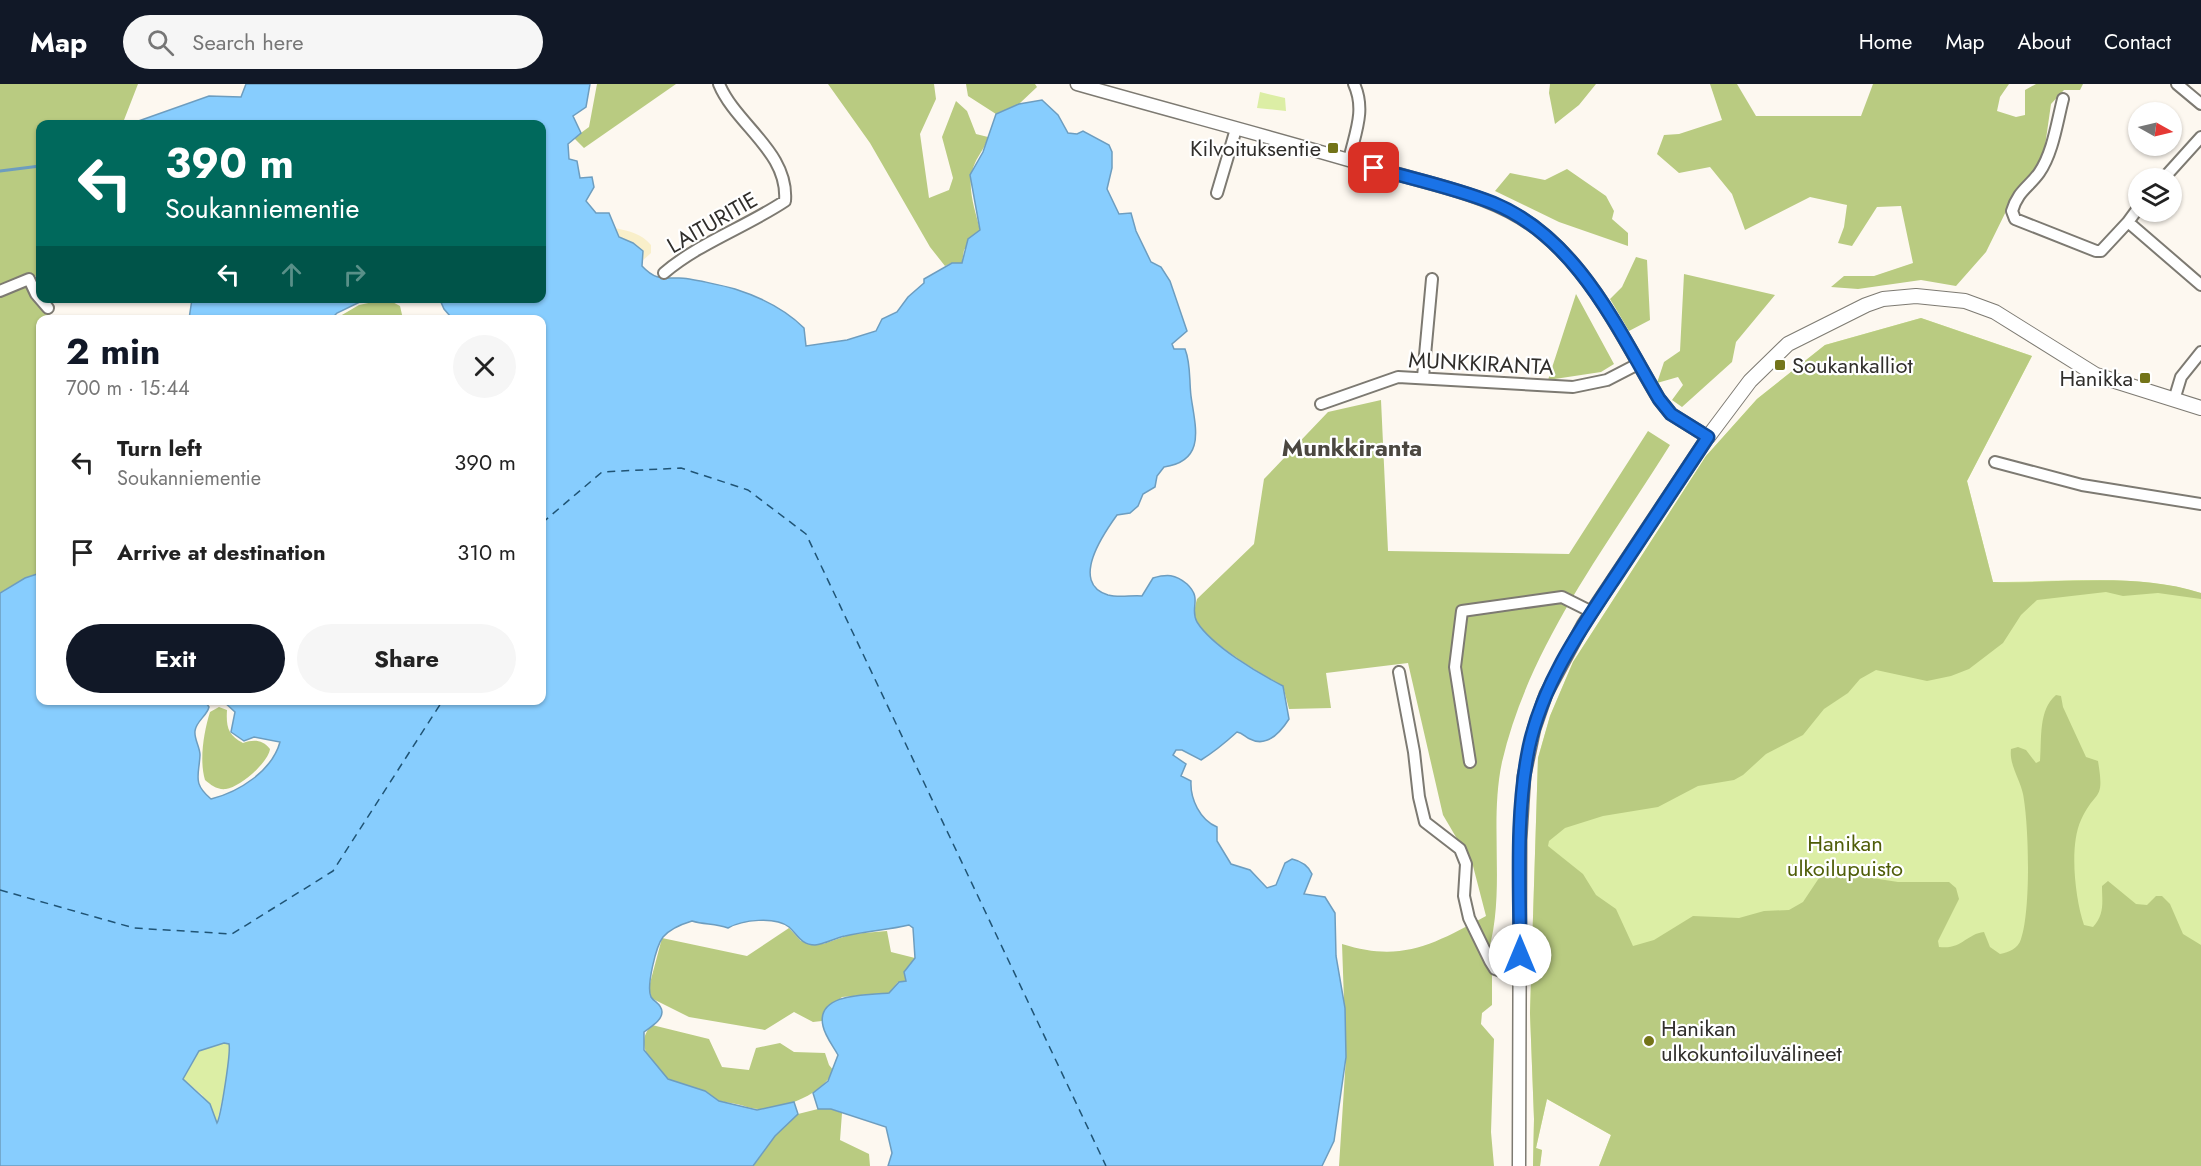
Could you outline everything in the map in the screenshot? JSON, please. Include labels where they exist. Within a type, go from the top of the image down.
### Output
[{"type":"main road","points":[[1708,437],[1735,398],[1776,352],[1803,334],[1866,305],[1899,297],[1933,296],[1978,305],[2014,321],[2075,364],[2096,375],[2201,408]]},
{"type":"street","name":"LAITURITIE","points":[[664,273],[682,258],[757,220],[785,201],[784,182],[771,153],[736,111],[719,84]]},
{"type":"street","points":[[1077,84],[1494,203],[1540,231],[1571,260],[1598,297],[1671,414],[1708,437],[1564,658],[1546,694],[1529,747],[1521,807],[1519,1166]]},
{"type":"street","points":[[1348,160],[1360,111],[1359,97],[1354,84]]},
{"type":"street","points":[[2177,84],[2201,104]]},
{"type":"street","points":[[2063,99],[2048,154],[2039,173],[2016,198],[2012,211],[2015,219],[2096,251],[2101,251],[2128,222],[2201,285]]},
{"type":"street","points":[[1217,193],[1236,129]]},
{"type":"street","points":[[2173,168],[2201,137]]},
{"type":"street","points":[[0,291],[34,277],[36,294]]},
{"type":"street","points":[[1423,377],[1432,279]]},
{"type":"street","points":[[44,303],[48,308]]},
{"type":"street","points":[[2174,400],[2181,377],[2201,351]]},
{"type":"street","name":"MUNKKIRANTA","points":[[1321,404],[1384,380],[1423,377],[1573,387],[1607,380],[1638,364]]},
{"type":"street","points":[[1995,462],[2082,485],[2201,504]]},
{"type":"street","points":[[1470,762],[1455,667],[1462,611],[1562,597],[1592,612]]},
{"type":"street","points":[[1399,672],[1425,822],[1460,849],[1466,864],[1464,896],[1469,918],[1490,961],[1495,969],[1520,978]]},
{"type":"green space","points":[[0,84],[138,84],[124,120],[36,120],[36,276],[29,279],[36,290],[36,303],[45,303],[50,315],[36,315],[36,574],[25,578],[0,593]]},
{"type":"green space","points":[[597,84],[676,84],[584,148],[574,138],[589,127]]},
{"type":"green space","points":[[828,84],[934,84],[936,99],[920,134],[929,198],[949,190],[953,178],[942,137],[956,101],[967,111],[976,134],[988,137],[975,163],[971,179],[972,196],[980,230],[964,250],[962,263],[945,266],[930,247],[870,143]]},
{"type":"green space","points":[[966,84],[1035,84],[1037,87],[1019,104],[996,114],[968,96]]},
{"type":"green space","points":[[1550,84],[1596,84],[1579,105],[1555,124],[1549,93]]},
{"type":"green space","points":[[1710,84],[1737,84],[1756,116],[1861,116],[1873,84],[2009,84],[2000,97],[1997,111],[2016,117],[2025,115],[2025,90],[2036,84],[2083,84],[2080,90],[2064,90],[2051,104],[2044,153],[2034,172],[2018,187],[1986,252],[1956,286],[1921,280],[1858,289],[1831,287],[1844,276],[1874,276],[1913,263],[1901,206],[1877,207],[1852,246],[1838,243],[1844,227],[1847,205],[1810,197],[1745,230],[1732,194],[1710,167],[1679,173],[1657,154],[1664,135],[1679,134],[1722,120]]},
{"type":"green space","points":[[1260,92],[1285,98],[1286,111],[1257,108]]},
{"type":"green space","points":[[1567,169],[1606,196],[1614,211],[1612,219],[1628,233],[1628,246],[1559,222],[1495,191],[1510,173],[1545,180]]},
{"type":"green space","points":[[1636,257],[1647,260],[1650,320],[1629,331],[1610,299],[1622,287]]},
{"type":"green space","points":[[1684,274],[1775,295],[1736,342],[1732,362],[1682,407],[1672,400],[1683,385],[1678,377],[1657,383],[1664,362],[1680,351]]},
{"type":"green space","points":[[1576,294],[1614,364],[1601,372],[1548,380]]},
{"type":"green space","points":[[394,303],[400,306],[402,315],[342,315],[359,305]]},
{"type":"green space","name":"Hanikan ulkoilupuisto","points":[[1921,318],[2032,356],[1967,481],[1993,582],[2125,581],[2177,587],[2201,593],[2201,1166],[1599,1166],[1611,1135],[1547,1099],[1536,1148],[1542,1150],[1540,1166],[1533,1166],[1534,1119],[1530,1013],[1538,758],[1550,716],[1573,662],[1706,456],[1757,399],[1825,345]]},
{"type":"green space","name":"Hanikan ulkoilupuisto","points":[[1921,318],[2032,356],[1967,481],[1993,582],[2098,580],[2150,583],[2201,593],[2201,599],[2158,593],[2123,596],[2106,592],[2037,600],[2021,615],[2003,643],[1969,669],[1927,681],[1876,670],[1860,679],[1848,693],[1824,709],[1803,735],[1766,754],[1734,780],[1698,786],[1658,807],[1603,816],[1565,828],[1549,841],[1548,846],[1583,874],[1596,895],[1616,909],[1633,946],[1654,940],[1693,916],[1739,918],[1764,911],[1789,910],[1803,902],[1825,869],[1832,868],[1846,874],[1898,882],[1949,882],[1956,888],[1959,899],[1938,941],[1939,947],[1959,944],[1984,932],[1990,947],[2000,954],[2015,948],[2020,942],[2028,889],[2025,808],[2022,788],[2013,766],[2011,749],[2018,747],[2026,750],[2036,763],[2040,761],[2041,734],[2046,709],[2056,695],[2061,696],[2063,707],[2086,757],[2098,761],[2100,774],[2100,790],[2081,820],[2075,844],[2076,887],[2084,925],[2093,927],[2097,922],[2102,908],[2102,886],[2108,881],[2136,904],[2147,905],[2156,896],[2162,896],[2170,904],[2183,934],[2201,945],[2201,1166],[1599,1166],[1611,1135],[1547,1099],[1536,1148],[1542,1150],[1540,1166],[1533,1166],[1534,1119],[1530,1013],[1538,758],[1550,716],[1573,662],[1706,456],[1757,399],[1825,345]]},
{"type":"green space","points":[[1381,400],[1388,551],[1569,554],[1648,431],[1670,445],[1596,559],[1550,637],[1514,719],[1502,762],[1498,787],[1495,913],[1492,938],[1485,962],[1492,973],[1492,1005],[1482,1013],[1481,1024],[1494,1039],[1491,1132],[1494,1166],[1339,1166],[1346,1057],[1342,944],[1382,952],[1417,948],[1450,935],[1486,916],[1473,866],[1443,815],[1408,663],[1326,673],[1331,708],[1289,709],[1283,686],[1249,666],[1212,639],[1197,622],[1195,616],[1197,599],[1254,544],[1264,479],[1328,412]]},
{"type":"green space","points":[[219,707],[227,710],[228,726],[234,737],[243,743],[261,742],[270,749],[264,761],[252,774],[226,789],[217,788],[205,780],[202,764],[204,737],[210,712]]},
{"type":"green space","points":[[789,928],[801,941],[823,944],[852,934],[887,931],[891,952],[915,958],[904,972],[906,981],[898,982],[889,993],[842,997],[825,1014],[822,1021],[813,1022],[794,1012],[765,1030],[689,1017],[651,998],[649,987],[662,938],[747,956]]},
{"type":"green space","points":[[652,1025],[709,1039],[722,1067],[749,1070],[756,1048],[780,1043],[794,1052],[825,1053],[834,1071],[828,1080],[811,1094],[791,1103],[755,1109],[722,1102],[702,1090],[671,1080],[655,1067],[644,1046],[644,1039]]},
{"type":"green space","points":[[224,1043],[229,1044],[232,1055],[217,1123],[202,1095],[183,1079],[199,1051]]},
{"type":"green space","points":[[818,1109],[831,1109],[842,1113],[840,1140],[869,1154],[870,1166],[753,1166],[775,1136],[798,1114]]},
{"type":"sand","points":[[614,228],[639,235],[651,245],[651,253],[642,261],[633,243],[619,237]]},
{"type":"water","points":[[246,84],[590,84],[586,107],[573,116],[581,133],[568,144],[569,159],[577,161],[580,178],[592,177],[594,187],[586,201],[596,213],[609,213],[619,237],[633,243],[643,251],[642,266],[651,274],[663,278],[684,278],[723,286],[763,300],[789,315],[804,328],[806,346],[847,340],[876,331],[882,319],[897,312],[908,297],[924,283],[924,279],[952,263],[962,263],[968,239],[980,230],[970,175],[983,152],[996,114],[1019,104],[1042,100],[1058,115],[1068,133],[1077,134],[1083,131],[1109,145],[1112,152],[1112,168],[1107,189],[1119,214],[1131,213],[1136,231],[1151,262],[1161,267],[1170,281],[1187,331],[1172,344],[1174,349],[1185,349],[1187,355],[1196,430],[1192,450],[1187,458],[1164,467],[1157,476],[1155,487],[1143,494],[1138,506],[1130,513],[1117,515],[1093,557],[1090,569],[1091,580],[1097,589],[1108,595],[1142,596],[1153,578],[1167,576],[1179,578],[1192,589],[1195,599],[1195,617],[1204,631],[1236,658],[1283,686],[1289,719],[1272,738],[1262,742],[1256,741],[1237,732],[1201,760],[1182,750],[1176,750],[1173,755],[1186,764],[1181,776],[1191,781],[1194,802],[1201,814],[1217,827],[1217,841],[1231,864],[1250,870],[1267,888],[1276,885],[1285,863],[1292,859],[1301,862],[1312,874],[1304,894],[1325,897],[1335,913],[1336,956],[1345,1008],[1346,1057],[1334,1141],[1322,1166],[888,1166],[892,1153],[886,1127],[831,1109],[818,1109],[813,1093],[828,1081],[838,1055],[823,1026],[823,1015],[827,1007],[835,1001],[858,995],[889,993],[899,982],[906,981],[904,972],[915,958],[913,928],[909,925],[810,945],[789,927],[767,920],[750,921],[728,928],[692,921],[666,934],[657,949],[650,985],[651,997],[661,1007],[662,1012],[660,1018],[644,1032],[644,1050],[668,1079],[705,1091],[719,1101],[757,1110],[794,1102],[798,1114],[775,1136],[753,1166],[0,1166],[0,593],[25,578],[36,574],[36,705],[208,705],[206,713],[197,724],[195,734],[200,755],[199,784],[211,799],[243,786],[253,779],[270,762],[280,742],[254,737],[244,741],[231,732],[235,712],[227,705],[546,705],[546,315],[449,315],[441,303],[546,303],[546,120],[141,120],[209,96],[241,97]],"holes":[[[224,1043],[229,1044],[229,1059],[221,1109],[217,1123],[210,1104],[183,1079],[199,1051]]]},
{"type":"water","points":[[191,303],[358,303],[335,315],[190,315]]},
{"type":"waterway","points":[[0,171],[36,166]]},
{"type":"ferry route","points":[[546,520],[602,472],[681,468],[748,490],[806,534],[1106,1166]]},
{"type":"ferry route","points":[[0,890],[134,928],[232,934],[333,871],[440,705]]},
{"type":"place","name":"Kilvoituksentie","points":[[1333,148]]},
{"type":"place","name":"Soukankalliot","points":[[1780,365]]},
{"type":"place","name":"Hanikka","points":[[2145,378]]},
{"type":"place","name":"Hanikan ulkokuntoiluvälineet","points":[[1649,1041]]},
{"type":"district","name":"Munkkiranta","points":[[1352,447]]},
{"type":"route","points":[[1374,168],[1494,203],[1540,231],[1571,260],[1598,297],[1659,399],[1671,414],[1708,437],[1583,626],[1564,658],[1539,711],[1529,747],[1521,807],[1520,955]]}]
